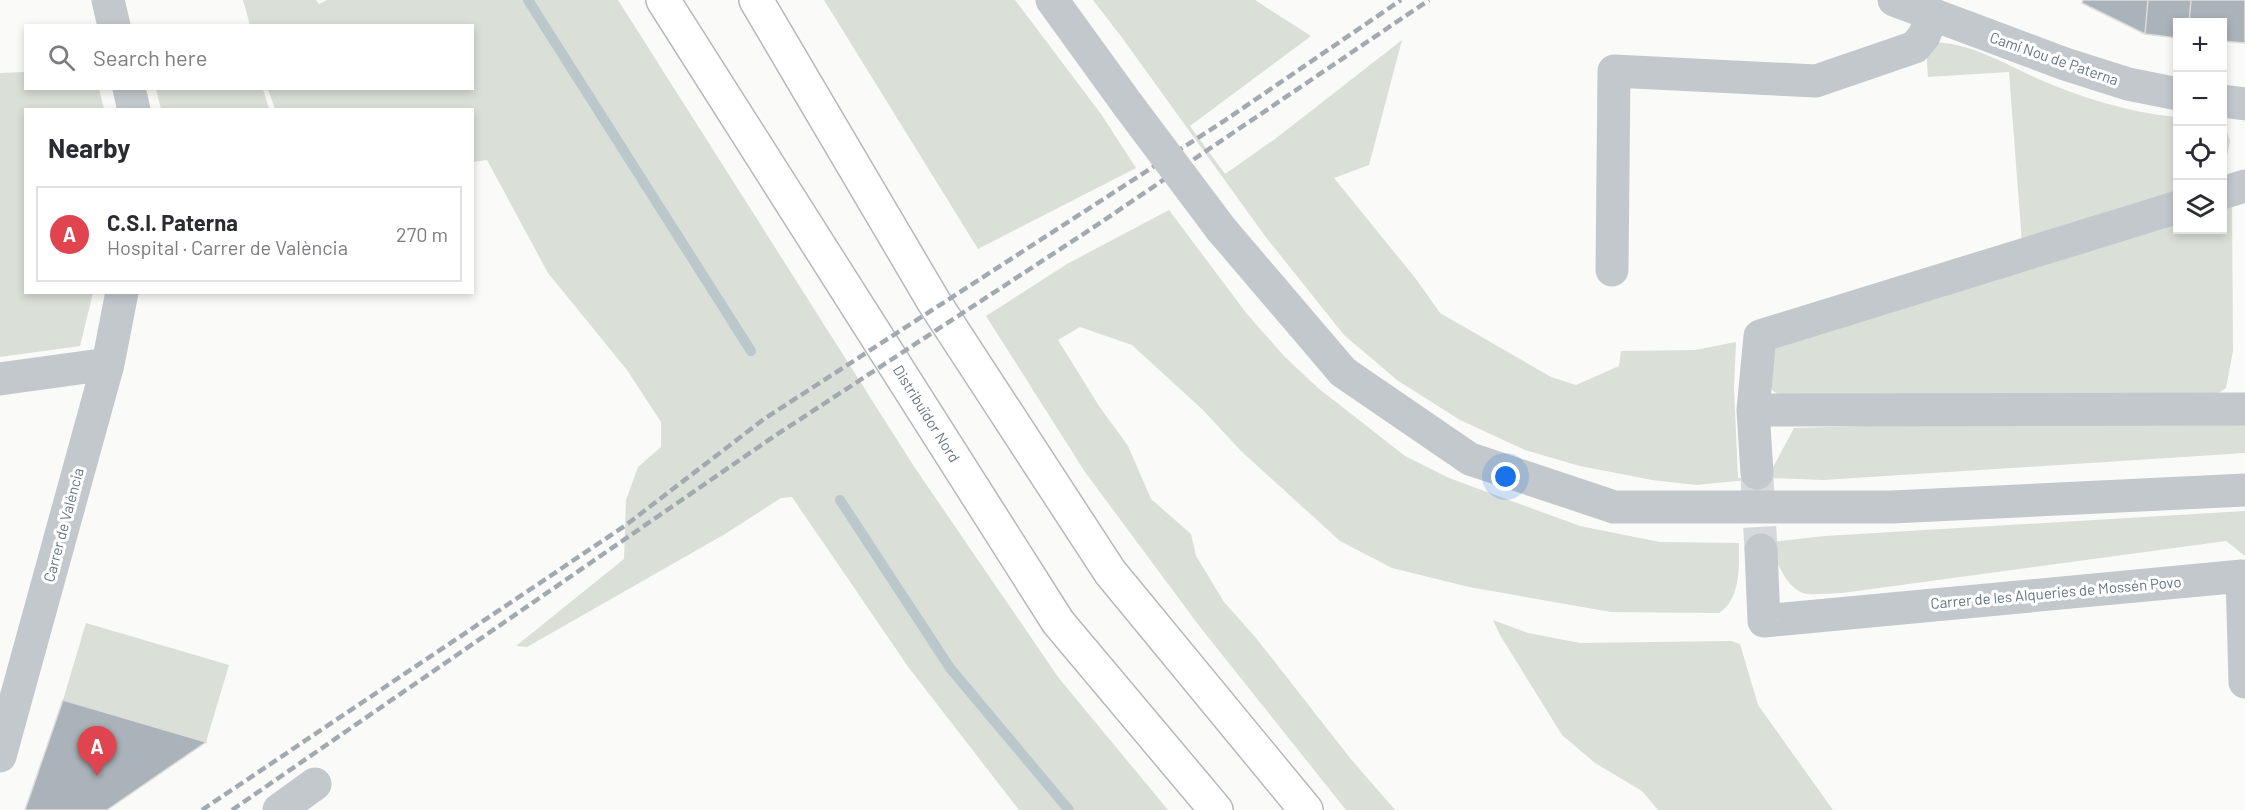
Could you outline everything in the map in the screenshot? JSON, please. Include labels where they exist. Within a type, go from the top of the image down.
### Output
[{"type":"highway","name":"Distribuïdor Nord","points":[[663,0],[1058,622],[1216,810]]},
{"type":"highway","points":[[756,0],[934,302],[1110,572],[1306,810]]},
{"type":"street","points":[[108,0],[114,24]]},
{"type":"street","points":[[1052,0],[1221,229],[1343,372],[1470,459],[1614,507],[1892,507],[2245,490]]},
{"type":"street","name":"Camí Nou de Paterna","points":[[1612,270],[1614,71],[1816,81],[1915,47],[1924,36],[1919,6]]},
{"type":"street","name":"Camí Nou de Paterna","points":[[1919,6],[2065,64],[2128,84],[2173,93]]},
{"type":"street","points":[[129,90],[134,108]]},
{"type":"street","points":[[2227,102],[2245,104]]},
{"type":"street","points":[[2227,192],[2245,185],[2245,193]]},
{"type":"street","points":[[1757,473],[1753,410],[1760,336],[2173,209]]},
{"type":"street","name":"Carrer de València","points":[[0,756],[108,364],[122,294]]},
{"type":"street","points":[[0,379],[108,364]]},
{"type":"street","points":[[1753,410],[2245,409]]},
{"type":"street","name":"Carrer de les Alqueries de Mossén Povo","points":[[1761,550],[1764,621],[2242,576],[2245,682]]},
{"type":"street","points":[[279,810],[315,784]]},
{"type":"shaded area","points":[[243,0],[316,0],[319,4],[327,0],[618,0],[915,468],[1058,677],[1168,810],[1019,810],[909,668],[792,497],[781,498],[725,534],[527,647],[516,646],[624,559],[626,500],[638,467],[661,447],[661,422],[627,370],[548,273],[487,160],[474,162],[474,108],[275,108],[268,90],[474,90],[474,24],[250,24]]},
{"type":"shaded area","points":[[824,0],[1015,0],[1101,114],[1136,168],[978,249]]},
{"type":"shaded area","points":[[1093,0],[1255,0],[1311,36],[1190,126],[1225,174],[1275,139],[1402,40],[1369,165],[1334,178],[1416,279],[1440,313],[1551,377],[1576,385],[1619,366],[1621,351],[1695,350],[1736,342],[1734,388],[1738,478],[1769,475],[1794,428],[2245,415],[2245,453],[1823,480],[1768,478],[1696,485],[1652,480],[1580,466],[1525,450],[1460,420],[1397,380],[1344,335],[1265,236]]},
{"type":"shaded area","points":[[1933,42],[1960,46],[1999,60],[2036,78],[2087,98],[2142,112],[2173,117],[2173,199],[2022,243],[2009,72],[1928,77],[1926,48]]},
{"type":"shaded area","points":[[24,72],[24,90],[99,90],[104,108],[24,108],[24,294],[93,294],[80,346],[0,357],[0,73]]},
{"type":"shaded area","points":[[156,90],[263,90],[269,108],[161,108]]},
{"type":"shaded area","points":[[2227,131],[2230,141],[2227,156]]},
{"type":"shaded area","points":[[2232,204],[2233,351],[2226,388],[2214,396],[1786,400],[1766,383],[1773,347],[2173,221],[2173,234],[2227,234],[2227,205]]},
{"type":"shaded area","points":[[1169,210],[1247,314],[1284,356],[1318,388],[1405,456],[1449,478],[1580,526],[1660,542],[1739,543],[1735,591],[1726,607],[1719,613],[1611,612],[1469,587],[1392,568],[1340,541],[1241,451],[1203,410],[1132,345],[1080,327],[1058,340],[1099,406],[1128,446],[1151,499],[1191,534],[1196,556],[1224,602],[1256,638],[1350,758],[1395,810],[1346,810],[1200,627],[1085,472],[986,316],[1067,264]]},
{"type":"shaded area","points":[[2245,511],[2245,556],[2226,541],[1842,593],[1808,594],[1801,592],[1783,574],[1770,542],[1825,536]]},
{"type":"shaded area","points":[[1493,620],[1528,633],[1580,643],[1731,641],[1740,644],[1758,705],[1833,810],[1658,810],[1642,791],[1595,763],[1562,735]]},
{"type":"shaded area","points":[[86,623],[229,665],[206,742],[63,700]]},
{"type":"building","points":[[2083,0],[2148,0],[2145,34],[2082,3]]},
{"type":"building","points":[[2148,0],[2191,0],[2189,18],[2173,18],[2173,37],[2145,34]]},
{"type":"building","points":[[2191,0],[2245,0],[2245,43],[2227,41],[2227,18],[2189,18]]},
{"type":"building","points":[[63,700],[206,742],[107,810],[25,810]]},
{"type":"waterway","points":[[528,0],[751,351]]},
{"type":"waterway","points":[[840,500],[950,668],[1069,810]]},
{"type":"tunnel","points":[[1757,478],[1761,550]]},
{"type":"railway","points":[[202,810],[626,525],[764,419],[1224,121],[1401,0]]},
{"type":"railway","points":[[232,810],[773,437],[1091,229],[1429,0]]},
{"type":"place","name":"C.S.I. Paterna","points":[[97,776]]}]
